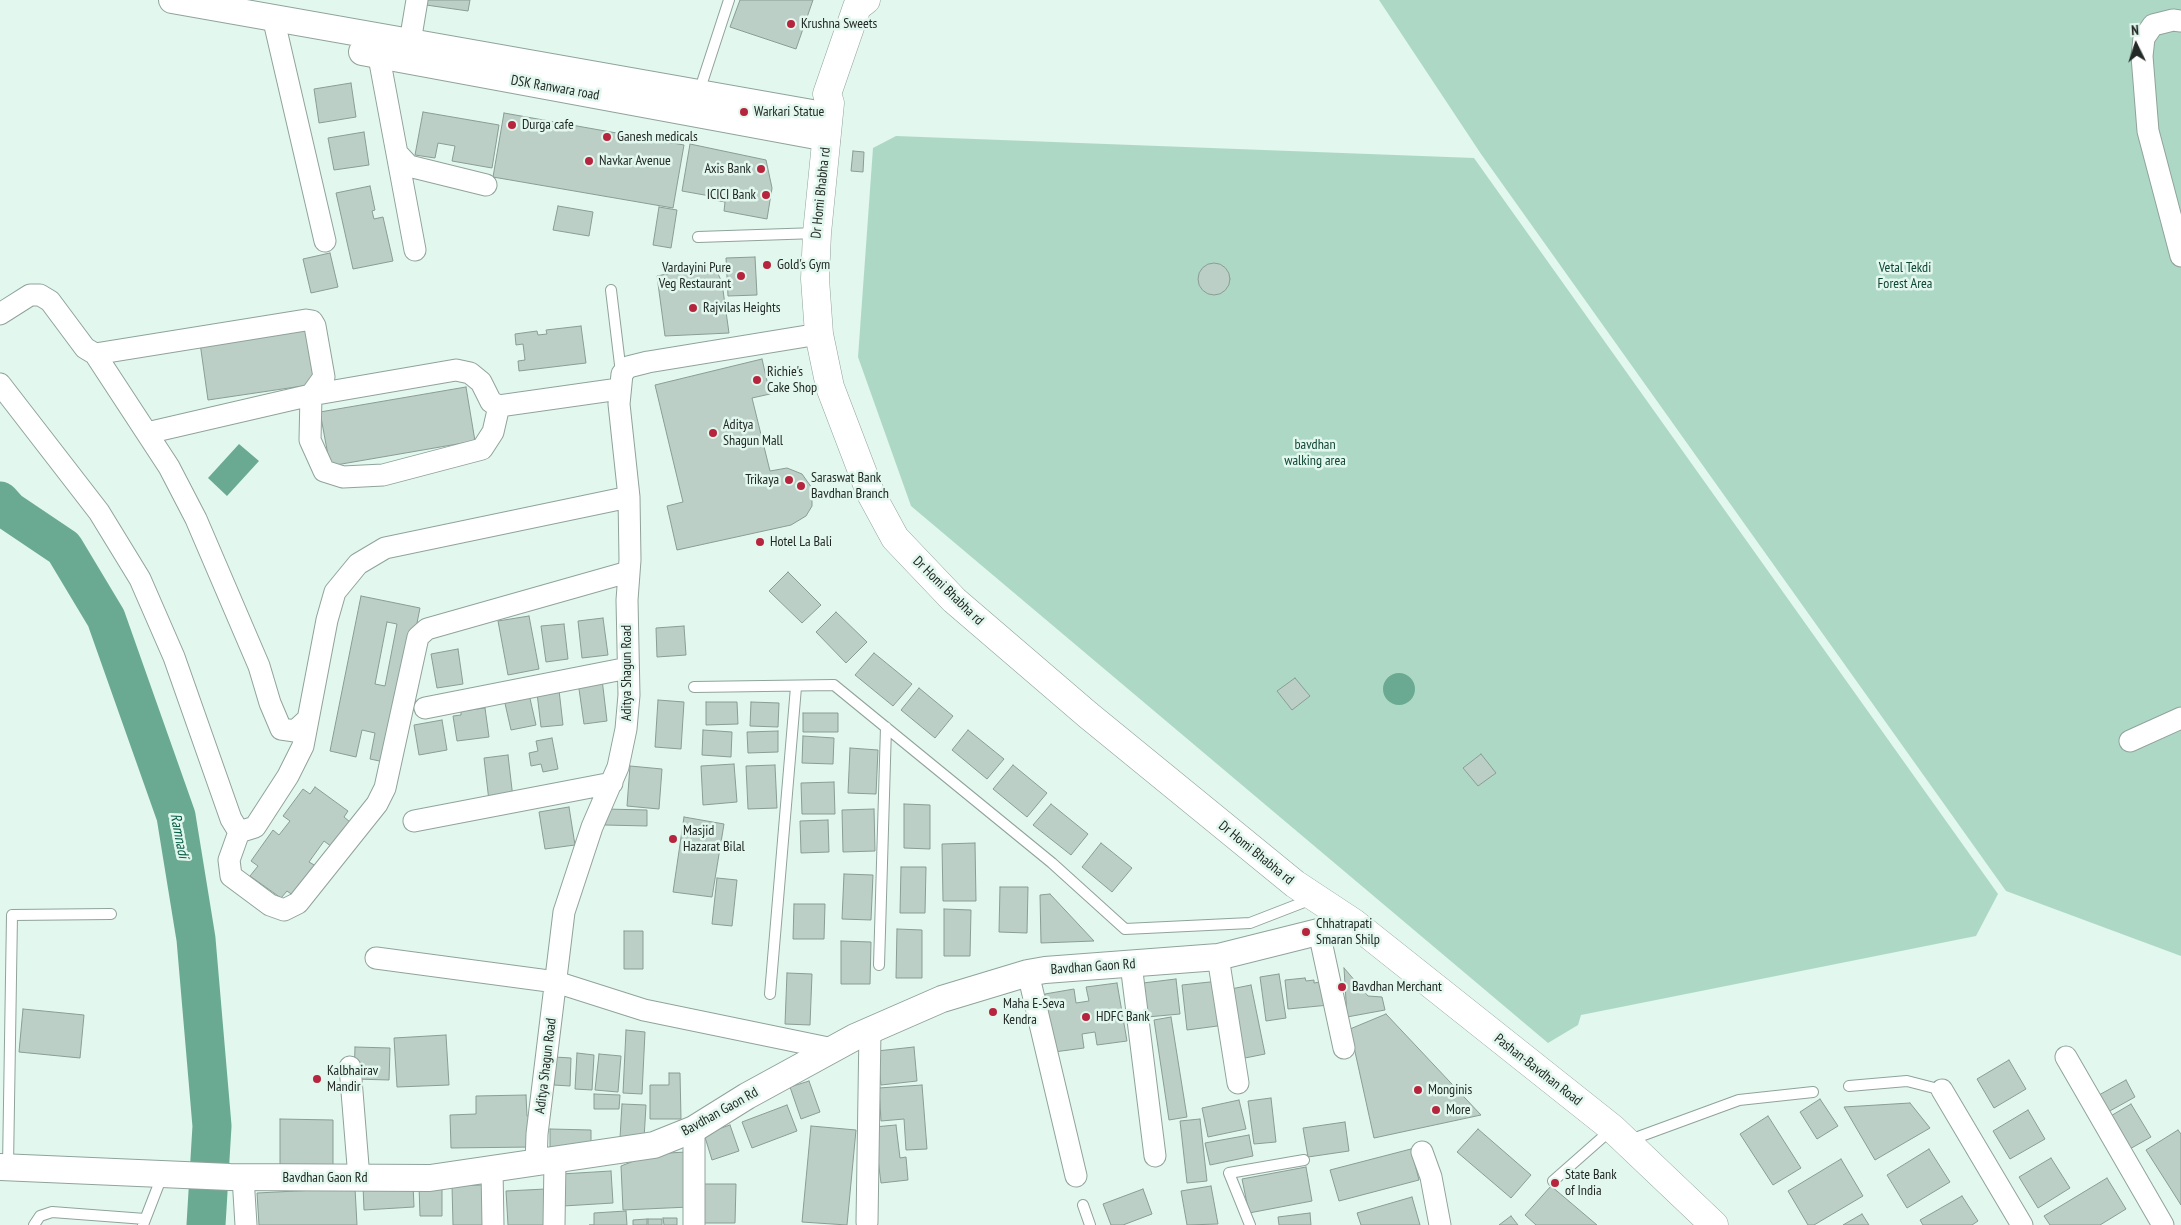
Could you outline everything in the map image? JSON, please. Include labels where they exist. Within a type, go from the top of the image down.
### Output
[{"type":"main road","points":[[829,119],[841,98],[871,11],[867,0]]},
{"type":"main road","name":"Dr Homi Bhabha rd","points":[[829,119],[817,233],[815,279],[820,334],[830,387],[850,443],[870,492],[896,538],[954,600],[1088,715],[1264,860],[1354,923]]},
{"type":"main road","name":"Pashan-Bavdhan Road","points":[[1354,923],[1619,1135],[1714,1225]]},
{"type":"street","points":[[172,0],[284,19],[325,241]]},
{"type":"street","points":[[417,0],[423,51]]},
{"type":"street","name":"DSK Ranwara road","points":[[284,19],[305,42],[423,51],[756,114],[829,119]]},
{"type":"street","points":[[2181,21],[2173,20],[2153,25],[2144,38],[2142,56],[2148,131],[2181,256]]},
{"type":"street","points":[[377,46],[415,250]]},
{"type":"street","points":[[397,153],[409,166],[486,185]]},
{"type":"street","points":[[0,314],[30,295],[40,295],[50,302],[85,348],[95,354],[169,467],[196,519],[259,666],[270,703],[281,729],[295,731],[308,719]]},
{"type":"street","points":[[95,354],[309,320],[315,326],[324,377],[311,395],[310,440],[324,471],[343,477],[383,474],[482,448],[493,432],[499,406]]},
{"type":"street","points":[[147,433],[311,395],[456,370],[470,373],[482,382],[491,402],[499,406],[620,381],[628,368],[648,362],[820,334]]},
{"type":"street","name":"Aditya Shagun Road","points":[[554,1225],[546,1162],[538,1134],[564,912],[592,828],[618,767],[626,729],[629,695],[629,496],[620,381]]},
{"type":"street","points":[[0,384],[99,512],[140,579],[174,657],[231,818],[239,832],[229,860],[231,876],[270,905],[284,910],[298,903],[377,804],[385,788],[418,637],[427,629],[628,572]]},
{"type":"street","points":[[239,832],[255,827],[288,776],[303,746],[327,620],[335,592],[358,564],[385,548],[629,496]]},
{"type":"street","points":[[425,708],[628,668]]},
{"type":"street","points":[[2130,741],[2181,718]]},
{"type":"street","points":[[414,820],[612,782]]},
{"type":"street","name":"Bavdhan Gaon Rd","points":[[4,1167],[236,1177],[430,1178],[654,1145],[694,1129],[747,1096],[870,1030],[942,999],[1028,973],[1045,970],[1218,957],[1354,923]]},
{"type":"street","points":[[1319,932],[1344,1048]]},
{"type":"street","points":[[1218,957],[1238,1083]]},
{"type":"street","points":[[376,958],[556,982],[644,1010],[833,1049]]},
{"type":"street","points":[[1132,964],[1155,1156]]},
{"type":"street","points":[[1028,973],[1076,1176]]},
{"type":"street","points":[[868,1222],[870,1030]]},
{"type":"street","points":[[2066,1057],[2163,1225]]},
{"type":"street","points":[[350,1067],[359,1178]]},
{"type":"street","points":[[1942,1090],[2022,1225]]},
{"type":"street","points":[[694,1129],[694,1225]]},
{"type":"street","points":[[1422,1152],[1432,1177],[1440,1225]]},
{"type":"street","points":[[492,1170],[493,1225]]},
{"type":"street","points":[[236,1177],[246,1225]]},
{"type":"lane","points":[[696,103],[729,0]]},
{"type":"lane","points":[[698,237],[817,233]]},
{"type":"lane","points":[[611,290],[620,381]]},
{"type":"lane","points":[[694,686],[796,687],[834,685],[1052,862],[1125,929],[1250,923],[1316,898]]},
{"type":"lane","points":[[770,994],[796,687]]},
{"type":"lane","points":[[879,965],[886,727]]},
{"type":"lane","points":[[4,1167],[12,915],[111,914]]},
{"type":"lane","points":[[1849,1086],[1908,1081],[1942,1090]]},
{"type":"lane","points":[[1553,1181],[1619,1135],[1739,1100],[1812,1092]]},
{"type":"lane","points":[[1250,1225],[1229,1173],[1304,1160]]},
{"type":"lane","points":[[34,1225],[40,1216],[52,1212],[144,1222],[169,1175]]},
{"type":"lane","points":[[1083,1205],[1090,1225]]},
{"type":"green space","name":"Vetal Tekdi Forest Area","points":[[1379,0],[2181,0],[2181,956],[2006,891],[1481,154]]},
{"type":"green space","name":"bavdhan walking area","points":[[896,136],[1474,158],[1998,894],[1976,936],[1581,1015],[1578,1025],[1548,1043],[911,506],[858,357],[873,148]]},
{"type":"shaded area","points":[[239,444],[259,461],[227,496],[208,478]]},
{"type":"shaded area","points":[[1399,673],[1405,674],[1410,678],[1414,683],[1414,695],[1410,700],[1405,704],[1399,705],[1393,704],[1388,700],[1384,695],[1383,689],[1384,683],[1388,678],[1393,674]]},
{"type":"building","points":[[426,0],[470,0],[468,11],[426,5]]},
{"type":"building","points":[[740,0],[813,0],[796,49],[730,27]]},
{"type":"building","points":[[351,83],[356,117],[319,123],[314,89]]},
{"type":"building","points":[[423,112],[499,125],[492,168],[452,161],[455,146],[438,143],[435,158],[415,155]]},
{"type":"building","name":"Navkar Avenue","points":[[504,113],[684,145],[673,208],[493,177]]},
{"type":"building","points":[[364,132],[369,165],[334,170],[328,138]]},
{"type":"building","points":[[690,144],[766,160],[772,188],[767,219],[724,211],[725,202],[709,199],[710,196],[682,191]]},
{"type":"building","points":[[853,151],[864,152],[863,172],[851,171]]},
{"type":"building","points":[[370,186],[375,210],[372,211],[374,219],[383,217],[393,261],[353,269],[336,193]]},
{"type":"building","points":[[558,206],[593,212],[589,236],[553,230]]},
{"type":"building","points":[[659,207],[677,210],[671,248],[653,245]]},
{"type":"building","points":[[330,253],[338,287],[311,293],[303,259]]},
{"type":"building","name":"Vardayini Pure Veg Restaurant","points":[[755,257],[757,295],[728,296],[726,258]]},
{"type":"building","points":[[1214,263],[1226,267],[1230,279],[1226,291],[1214,295],[1202,291],[1198,279],[1202,267]]},
{"type":"building","name":"Rajvilas Heights","points":[[714,264],[722,283],[729,333],[665,336],[657,276]]},
{"type":"building","points":[[581,326],[586,363],[519,371],[518,361],[525,360],[523,344],[516,345],[515,334],[537,331],[538,335],[547,334],[546,330]]},
{"type":"building","points":[[307,328],[316,384],[208,400],[200,343]]},
{"type":"building","name":"Aditya Shagun Mall","points":[[762,359],[770,394],[752,398],[770,471],[787,468],[802,474],[812,488],[812,506],[806,516],[791,525],[677,550],[667,506],[683,502],[655,385]]},
{"type":"building","points":[[466,387],[475,441],[330,466],[320,412]]},
{"type":"building","points":[[788,572],[821,605],[802,623],[769,591]]},
{"type":"building","points":[[361,596],[420,608],[389,763],[370,759],[375,733],[362,730],[356,757],[330,751]],"holes":[[[387,622],[397,624],[385,686],[375,684]]]},
{"type":"building","points":[[836,612],[867,642],[846,663],[816,632]]},
{"type":"building","points":[[529,616],[539,669],[508,675],[498,621]]},
{"type":"building","points":[[603,618],[608,655],[582,658],[578,621]]},
{"type":"building","points":[[564,624],[568,659],[546,662],[541,626]]},
{"type":"building","points":[[684,626],[686,655],[657,657],[656,628]]},
{"type":"building","points":[[458,649],[463,684],[437,688],[431,654]]},
{"type":"building","points":[[874,653],[912,684],[893,706],[855,675]]},
{"type":"building","points":[[1295,678],[1310,696],[1292,710],[1277,691]]},
{"type":"building","points":[[602,679],[607,721],[584,724],[578,682]]},
{"type":"building","points":[[919,688],[953,716],[935,738],[901,710]]},
{"type":"building","points":[[559,690],[563,725],[541,727],[537,693]]},
{"type":"building","points":[[529,694],[536,725],[511,730],[504,699]]},
{"type":"building","points":[[658,700],[684,702],[681,749],[655,747]]},
{"type":"building","points":[[706,702],[737,702],[738,724],[706,725]]},
{"type":"building","points":[[751,702],[779,703],[778,727],[750,726]]},
{"type":"building","points":[[485,708],[489,737],[457,741],[453,716],[461,715],[461,711]]},
{"type":"building","points":[[803,713],[838,713],[838,732],[803,732]]},
{"type":"building","points":[[442,720],[447,750],[419,755],[414,725]]},
{"type":"building","points":[[703,730],[732,732],[731,757],[702,755]]},
{"type":"building","points":[[968,730],[1004,759],[987,779],[952,750]]},
{"type":"building","points":[[778,731],[778,752],[748,753],[747,732]]},
{"type":"building","points":[[803,736],[834,738],[833,764],[802,763]]},
{"type":"building","points":[[552,738],[558,769],[543,772],[541,764],[531,766],[529,753],[538,751],[536,741]]},
{"type":"building","points":[[850,748],[878,750],[876,794],[848,793]]},
{"type":"building","points":[[1481,754],[1496,773],[1478,786],[1463,768]]},
{"type":"building","points":[[508,755],[513,798],[489,801],[484,758]]},
{"type":"building","points":[[734,764],[737,802],[703,805],[701,766]]},
{"type":"building","points":[[775,765],[777,808],[748,809],[746,766]]},
{"type":"building","points":[[1013,765],[1047,793],[1027,817],[993,789]]},
{"type":"building","points":[[630,766],[662,769],[659,809],[627,806]]},
{"type":"building","points":[[834,782],[835,814],[802,814],[801,783]]},
{"type":"building","points":[[315,787],[348,811],[344,817],[350,822],[332,847],[324,841],[309,862],[316,866],[294,896],[287,891],[281,898],[250,876],[258,866],[251,861],[273,830],[279,835],[290,821],[283,816],[303,789],[310,794]]},
{"type":"building","points":[[904,804],[930,805],[930,849],[904,848]]},
{"type":"building","points":[[1051,804],[1088,834],[1071,855],[1033,825]]},
{"type":"building","points":[[569,807],[575,845],[545,849],[539,812]]},
{"type":"building","points":[[605,809],[647,810],[647,826],[605,825]]},
{"type":"building","points":[[874,809],[875,851],[843,852],[842,810]]},
{"type":"building","points":[[684,817],[724,824],[712,897],[673,892]]},
{"type":"building","points":[[828,820],[829,852],[801,853],[800,821]]},
{"type":"building","points":[[975,843],[976,901],[943,901],[942,844]]},
{"type":"building","points":[[1101,843],[1132,868],[1112,892],[1082,867]]},
{"type":"building","points":[[901,867],[926,867],[925,913],[900,913]]},
{"type":"building","points":[[844,874],[873,875],[871,920],[842,919]]},
{"type":"building","points":[[717,878],[737,880],[732,926],[712,924]]},
{"type":"building","points":[[1000,887],[1028,887],[1027,933],[999,932]]},
{"type":"building","points":[[1050,894],[1094,941],[1041,943],[1040,895]]},
{"type":"building","points":[[794,904],[825,904],[824,939],[793,939]]},
{"type":"building","points":[[944,909],[971,910],[970,956],[944,956]]},
{"type":"building","points":[[897,929],[922,930],[922,978],[896,978]]},
{"type":"building","points":[[624,931],[643,931],[643,969],[624,969]]},
{"type":"building","points":[[841,941],[871,942],[870,984],[841,984]]},
{"type":"building","points":[[1344,968],[1368,996],[1382,997],[1385,1010],[1347,1017]]},
{"type":"building","points":[[787,973],[812,974],[810,1025],[785,1024]]},
{"type":"building","points":[[1279,974],[1286,1018],[1266,1021],[1260,977]]},
{"type":"building","points":[[1305,978],[1306,981],[1314,980],[1314,983],[1326,981],[1329,1005],[1288,1009],[1285,980]]},
{"type":"building","points":[[1176,979],[1180,1014],[1147,1017],[1143,983]]},
{"type":"building","points":[[1219,981],[1225,1025],[1187,1030],[1182,985]]},
{"type":"building","name":"HDFC Bank","points":[[1117,983],[1127,1041],[1097,1045],[1095,1032],[1082,1034],[1084,1048],[1054,1052],[1045,994],[1074,989],[1076,1003],[1089,1001],[1086,987]]},
{"type":"building","points":[[1251,985],[1265,1054],[1245,1058],[1231,989]]},
{"type":"building","points":[[23,1009],[84,1015],[80,1058],[19,1052]]},
{"type":"building","points":[[1386,1014],[1481,1115],[1374,1138],[1350,1029]]},
{"type":"building","points":[[1171,1017],[1187,1117],[1169,1120],[1154,1020]]},
{"type":"building","points":[[626,1030],[645,1032],[642,1094],[623,1093]]},
{"type":"building","points":[[446,1035],[449,1085],[397,1087],[394,1038]]},
{"type":"building","points":[[355,1047],[390,1048],[389,1080],[354,1079]]},
{"type":"building","points":[[914,1047],[917,1081],[881,1085],[877,1051]]},
{"type":"building","points":[[577,1053],[594,1055],[592,1090],[575,1089]]},
{"type":"building","points":[[599,1054],[621,1056],[618,1092],[595,1090]]},
{"type":"building","points":[[555,1057],[571,1058],[570,1086],[554,1085]]},
{"type":"building","points":[[2009,1060],[2026,1089],[1994,1108],[1977,1079]]},
{"type":"building","points":[[669,1073],[680,1073],[681,1119],[650,1119],[650,1085],[669,1085]]},
{"type":"building","points":[[2126,1080],[2135,1097],[2108,1112],[2099,1095]]},
{"type":"building","points":[[809,1081],[820,1112],[801,1119],[790,1087]]},
{"type":"building","points":[[922,1085],[927,1149],[906,1150],[904,1119],[881,1121],[879,1088]]},
{"type":"building","points":[[594,1094],[620,1095],[619,1109],[594,1109]]},
{"type":"building","points":[[526,1095],[527,1116],[532,1116],[533,1147],[451,1148],[450,1115],[476,1114],[476,1096]]},
{"type":"building","points":[[1271,1098],[1276,1142],[1254,1144],[1248,1101]]},
{"type":"building","points":[[1820,1099],[1838,1126],[1817,1139],[1800,1112]]},
{"type":"building","points":[[1239,1100],[1246,1129],[1208,1137],[1202,1108]]},
{"type":"building","points":[[1910,1103],[1930,1128],[1875,1160],[1844,1107]]},
{"type":"building","points":[[622,1104],[646,1105],[644,1139],[620,1138]]},
{"type":"building","points":[[2131,1104],[2151,1137],[2128,1150],[2109,1117]]},
{"type":"building","points":[[787,1105],[797,1131],[752,1148],[742,1122]]},
{"type":"building","points":[[2028,1110],[2045,1139],[2010,1159],[1993,1131]]},
{"type":"building","points":[[1768,1116],[1801,1168],[1773,1185],[1740,1134]]},
{"type":"building","points":[[280,1119],[333,1120],[333,1169],[280,1169]]},
{"type":"building","points":[[1200,1119],[1207,1181],[1187,1183],[1180,1121]]},
{"type":"building","points":[[1345,1122],[1349,1151],[1308,1157],[1303,1128]]},
{"type":"building","points":[[730,1125],[739,1151],[712,1160],[704,1134]]},
{"type":"building","points":[[896,1125],[900,1158],[906,1157],[908,1180],[881,1183],[874,1127]]},
{"type":"building","points":[[811,1126],[856,1130],[847,1225],[802,1222]]},
{"type":"building","points":[[550,1129],[591,1130],[591,1151],[550,1150]]},
{"type":"building","points":[[1478,1129],[1531,1175],[1511,1198],[1457,1152]]},
{"type":"building","points":[[2178,1130],[2181,1134],[2181,1205],[2146,1150]]},
{"type":"building","points":[[1249,1135],[1253,1156],[1210,1165],[1205,1143]]},
{"type":"building","points":[[1411,1149],[1419,1180],[1339,1201],[1330,1170]]},
{"type":"building","points":[[1929,1149],[1950,1182],[1907,1208],[1887,1175]]},
{"type":"building","points":[[686,1152],[689,1207],[623,1210],[621,1166],[652,1154]]},
{"type":"building","points":[[2051,1158],[2070,1188],[2038,1208],[2019,1177]]},
{"type":"building","points":[[1841,1159],[1863,1196],[1814,1225],[1808,1225],[1788,1191]]},
{"type":"building","points":[[1306,1167],[1312,1201],[1249,1213],[1242,1179]]},
{"type":"building","points":[[611,1171],[613,1203],[563,1206],[561,1174]]},
{"type":"building","points":[[2107,1178],[2126,1209],[2100,1225],[2050,1225],[2044,1216]]},
{"type":"building","points":[[413,1184],[414,1207],[364,1210],[363,1186]]},
{"type":"building","points":[[698,1184],[736,1184],[735,1223],[698,1223]]},
{"type":"building","points":[[442,1185],[442,1216],[420,1216],[419,1186]]},
{"type":"building","points":[[482,1185],[487,1225],[453,1225],[452,1186]]},
{"type":"building","points":[[1211,1186],[1218,1224],[1187,1225],[1181,1191]]},
{"type":"building","points":[[1551,1186],[1597,1225],[1536,1225],[1525,1215]]},
{"type":"building","points":[[355,1188],[357,1225],[259,1225],[257,1193]]},
{"type":"building","points":[[546,1189],[547,1225],[508,1225],[506,1191]]},
{"type":"building","points":[[1143,1189],[1152,1214],[1123,1225],[1111,1225],[1103,1204]]},
{"type":"building","points":[[1962,1196],[1978,1221],[1972,1225],[1923,1225],[1920,1220]]},
{"type":"building","points":[[1412,1197],[1420,1225],[1361,1225],[1357,1213]]},
{"type":"building","points":[[626,1211],[627,1225],[594,1225],[594,1213]]},
{"type":"building","points":[[1310,1213],[1311,1225],[1279,1225],[1278,1217]]},
{"type":"building","points":[[1862,1214],[1869,1225],[1843,1225]]},
{"type":"building","points":[[1511,1216],[1518,1225],[1499,1225]]},
{"type":"building","points":[[663,1218],[677,1218],[677,1225],[664,1225]]},
{"type":"building","points":[[647,1219],[647,1225],[633,1225],[633,1220]]},
{"type":"building","points":[[648,1219],[662,1219],[662,1225],[648,1225]]},
{"type":"waterway","name":"Ramnadi","points":[[0,501],[9,511],[64,548],[106,618],[176,816],[196,939],[212,1126],[206,1225]]},
{"type":"place","name":"Krushna Sweets","points":[[791,24]]},
{"type":"place","name":"Warkari Statue","points":[[744,112]]},
{"type":"place","name":"Durga cafe","points":[[512,125]]},
{"type":"place","name":"Ganesh medicals","points":[[607,137]]},
{"type":"place","name":"Navkar Avenue","points":[[589,161]]},
{"type":"place","name":"Axis Bank","points":[[761,169]]},
{"type":"place","name":"ICICI Bank","points":[[766,195]]},
{"type":"place","name":"Gold's Gym","points":[[767,265]]},
{"type":"place","name":"Vardayini Pure Veg Restaurant","points":[[741,276]]},
{"type":"place","name":"Rajvilas Heights","points":[[693,308]]},
{"type":"place","name":"Richie's Cake Shop","points":[[757,380]]},
{"type":"place","name":"Aditya Shagun Mall","points":[[713,433]]},
{"type":"place","name":"Trikaya","points":[[789,480]]},
{"type":"place","name":"Saraswat Bank Bavdhan Branch","points":[[801,486]]},
{"type":"place","name":"Hotel La Bali","points":[[760,542]]},
{"type":"place","name":"Masjid Hazarat Bilal","points":[[673,839]]},
{"type":"place","name":"Chhatrapati Smaran Shilp","points":[[1306,932]]},
{"type":"place","name":"Bavdhan Merchant","points":[[1342,987]]},
{"type":"place","name":"Maha E-Seva Kendra","points":[[993,1012]]},
{"type":"place","name":"HDFC Bank","points":[[1086,1017]]},
{"type":"place","name":"Kalbhairav Mandir","points":[[317,1079]]},
{"type":"place","name":"Monginis","points":[[1418,1090]]},
{"type":"place","name":"More","points":[[1436,1110]]},
{"type":"place","name":"State Bank of India","points":[[1555,1183]]}]
